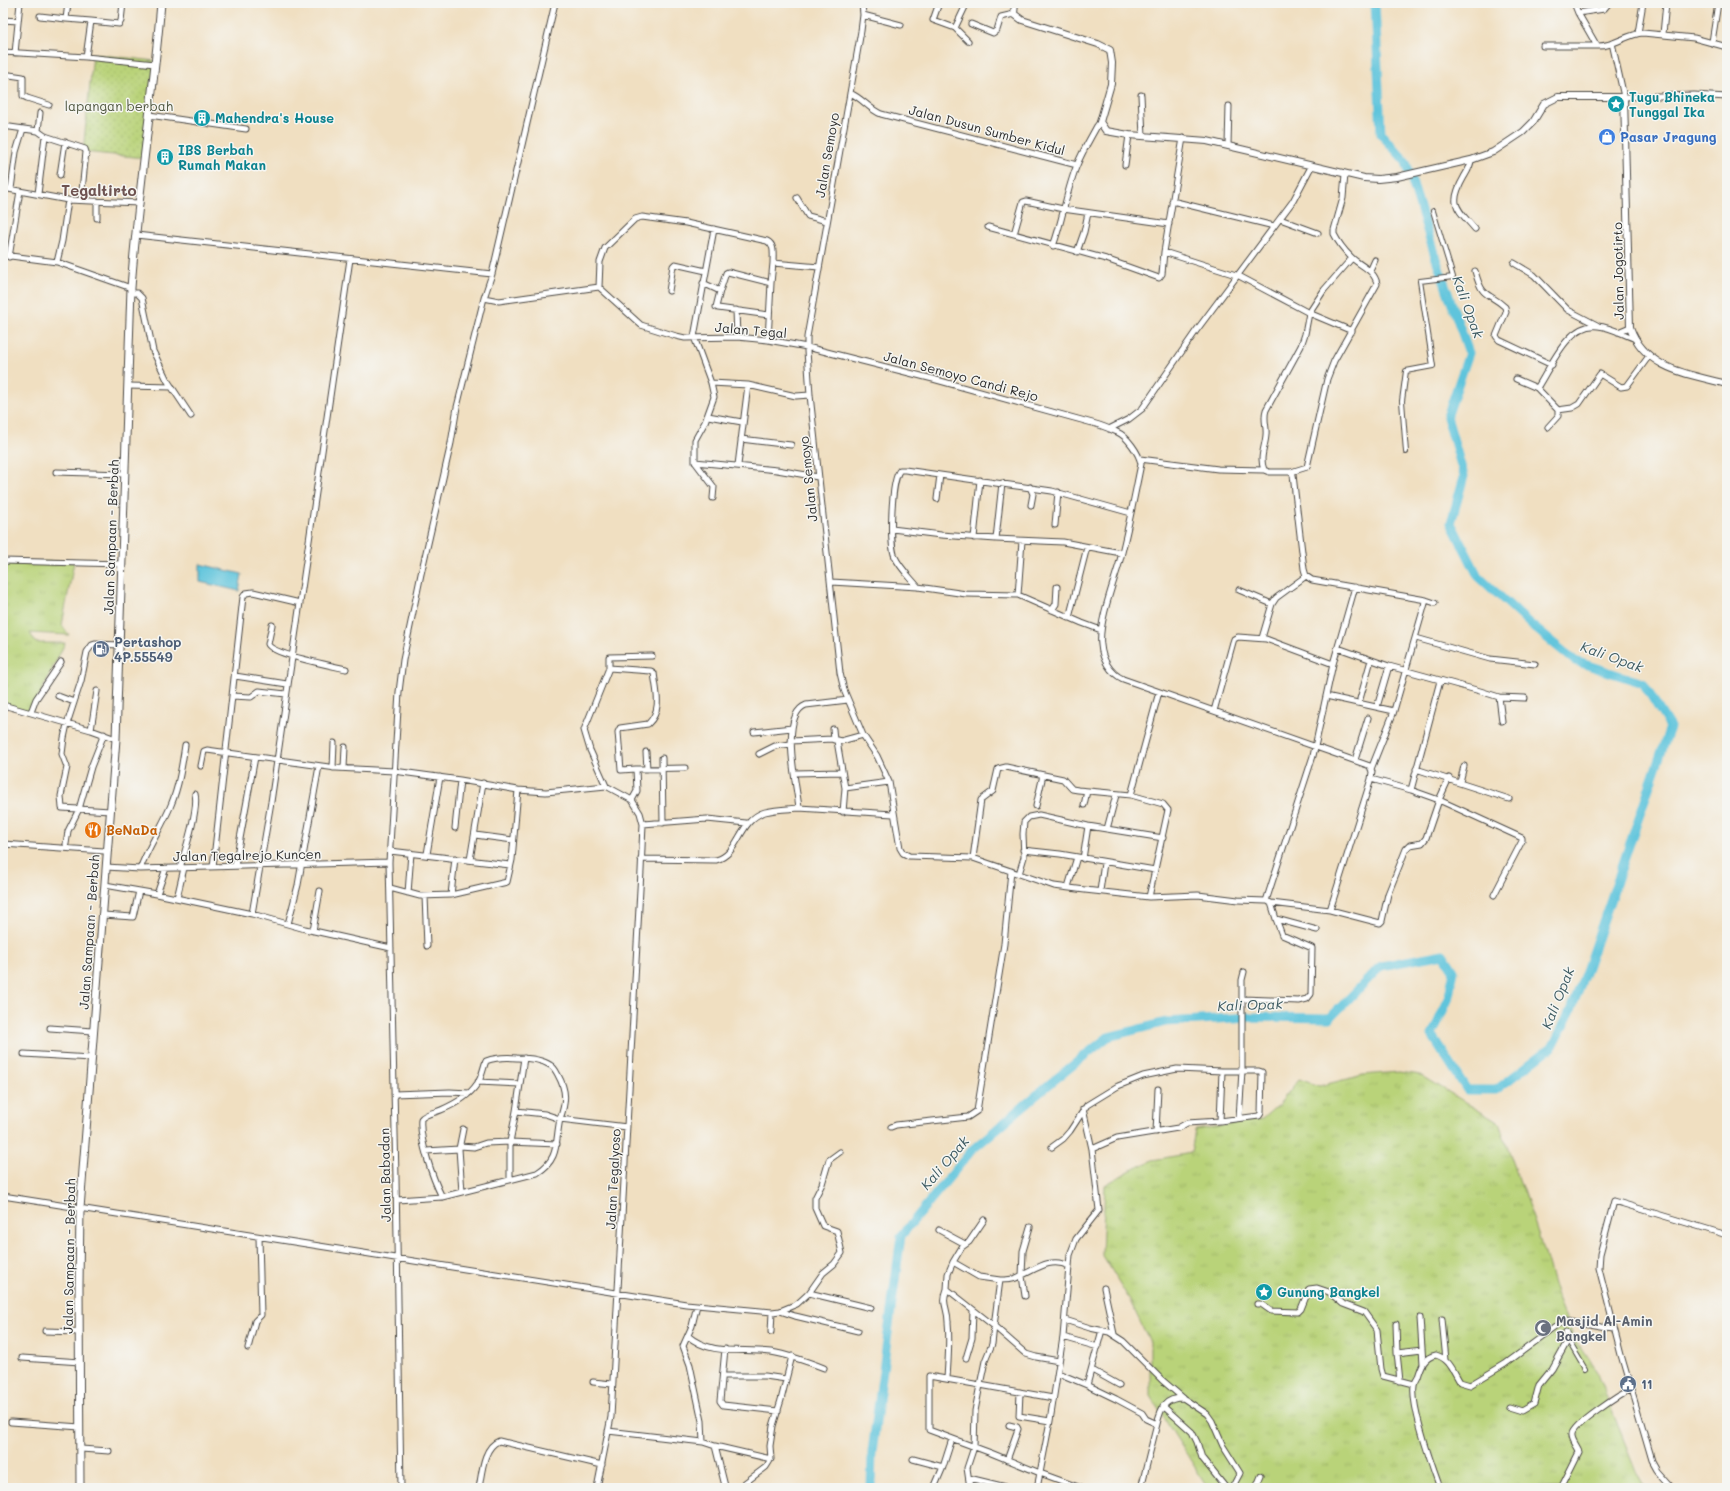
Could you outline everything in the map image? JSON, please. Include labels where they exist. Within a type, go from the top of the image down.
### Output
[{"type":"main road","name":"Jalan Sampaan - Berbah","points":[[80,1488],[80,1209],[116,739],[131,291],[161,3]]},
{"type":"street","points":[[15,53],[20,3]]},
{"type":"street","points":[[66,19],[68,3]]},
{"type":"street","points":[[40,16],[119,24],[121,21],[123,3]]},
{"type":"street","name":"Jalan Babadan","points":[[401,1488],[389,862],[394,771],[403,660],[451,443],[457,407],[484,298],[492,274],[555,3]]},
{"type":"street","name":"Jalan Semoyo","points":[[862,3],[862,15],[850,93],[819,267],[807,347],[818,477],[831,582],[838,664],[848,700],[862,735],[877,756],[889,782],[893,814],[900,848],[903,853],[909,856],[973,858]]},
{"type":"street","points":[[939,3],[933,20],[955,28],[968,41]]},
{"type":"street","points":[[955,28],[965,7],[965,5],[958,3]]},
{"type":"street","points":[[1014,14],[1015,3]]},
{"type":"street","points":[[1574,3],[1597,46]]},
{"type":"street","points":[[1578,13],[1604,9],[1609,3]]},
{"type":"street","points":[[1638,33],[1643,3]]},
{"type":"street","points":[[1663,34],[1666,3]]},
{"type":"street","points":[[1712,42],[1718,3]]},
{"type":"street","points":[[971,24],[993,33],[997,30],[1001,17],[1014,14],[1022,20],[1105,46],[1110,50],[1112,63],[1111,84],[1100,122],[1106,131],[1129,135],[1183,138],[1228,145],[1311,167],[1378,179],[1397,177],[1422,170],[1471,160],[1494,152],[1509,142],[1533,122],[1544,104],[1558,97],[1694,95],[1727,97]]},
{"type":"street","points":[[862,15],[901,25]]},
{"type":"street","points":[[3,20],[18,21]]},
{"type":"street","points":[[86,57],[91,21]]},
{"type":"street","points":[[1543,46],[1597,46],[1612,43],[1638,33],[1663,34],[1694,38],[1727,47]]},
{"type":"street","points":[[1612,43],[1624,97]]},
{"type":"street","points":[[3,52],[86,57],[155,64]]},
{"type":"street","points":[[3,74],[23,77],[23,96],[49,105]]},
{"type":"street","name":"Jalan Dusun Sumber Kidul","points":[[850,93],[859,97],[869,107],[881,114],[1077,165],[1100,122]]},
{"type":"street","points":[[1141,95],[1142,136]]},
{"type":"street","name":"Jalan Jogotirto","points":[[1624,97],[1630,327],[1636,339],[1649,356],[1662,365],[1727,384]]},
{"type":"street","points":[[1228,145],[1229,106]]},
{"type":"street","points":[[38,131],[40,113]]},
{"type":"street","points":[[149,115],[246,129]]},
{"type":"street","points":[[3,126],[38,131],[45,136],[82,146],[86,152],[81,200]]},
{"type":"street","points":[[11,189],[16,152],[24,129]]},
{"type":"street","points":[[1125,165],[1129,135]]},
{"type":"street","points":[[38,194],[45,136]]},
{"type":"street","points":[[988,227],[1053,246],[1106,259],[1159,278],[1162,274],[1164,252],[1183,138]]},
{"type":"street","points":[[60,174],[65,142]]},
{"type":"street","points":[[1471,160],[1468,169],[1456,191],[1455,199],[1458,209],[1475,229]]},
{"type":"street","points":[[1053,246],[1059,230],[1063,209],[1077,165]]},
{"type":"street","points":[[1109,429],[1130,419],[1139,412],[1196,331],[1239,276],[1274,226],[1293,202],[1311,167]]},
{"type":"street","points":[[1345,174],[1343,198],[1334,230],[1337,239],[1352,258],[1370,271],[1376,278],[1377,284],[1334,361],[1327,379],[1307,467],[1291,472],[1268,472],[1264,470],[1218,469],[1140,459],[1141,464],[1131,513],[1101,630],[1101,649],[1111,670],[1123,679],[1367,764],[1372,769]]},
{"type":"street","points":[[3,188],[68,200],[140,203]]},
{"type":"street","points":[[9,257],[20,191]]},
{"type":"street","points":[[796,198],[808,216],[827,221]]},
{"type":"street","points":[[57,262],[62,241],[68,200]]},
{"type":"street","points":[[96,218],[97,201]]},
{"type":"street","points":[[1014,234],[1024,201],[1088,213],[1169,224]]},
{"type":"street","points":[[1172,202],[1274,226]]},
{"type":"street","points":[[1406,452],[1402,401],[1406,371],[1432,366],[1420,281],[1453,277],[1433,211]]},
{"type":"street","points":[[1077,252],[1084,232],[1088,213]]},
{"type":"street","points":[[484,298],[494,301],[599,287],[600,262],[605,248],[636,219],[642,217],[686,223],[771,243],[773,246],[773,263],[768,316],[768,340]]},
{"type":"street","points":[[1280,219],[1318,234]]},
{"type":"street","points":[[714,229],[694,337],[712,383],[714,397],[708,416],[695,440],[695,462],[714,487],[714,498]]},
{"type":"street","points":[[136,235],[492,274]]},
{"type":"street","points":[[1164,252],[1239,276],[1309,313],[1352,330]]},
{"type":"street","points":[[3,255],[9,257],[57,262],[137,293],[142,298],[152,347],[172,387],[191,416]]},
{"type":"street","points":[[252,914],[300,603],[350,258]]},
{"type":"street","points":[[1264,470],[1262,455],[1266,434],[1264,417],[1266,410],[1301,346],[1306,334],[1309,313],[1324,290],[1352,258]]},
{"type":"street","points":[[1370,271],[1375,260]]},
{"type":"street","points":[[773,263],[819,267]]},
{"type":"street","points":[[1514,263],[1534,275],[1568,310],[1598,326],[1636,339]]},
{"type":"street","points":[[669,291],[675,264],[706,272]]},
{"type":"street","points":[[1475,270],[1483,292],[1505,307],[1506,312],[1496,336],[1499,340],[1552,365]]},
{"type":"street","points":[[768,316],[716,307],[726,273],[728,272],[771,283]]},
{"type":"street","points":[[703,283],[720,291]]},
{"type":"street","name":"Jalan Tegal","points":[[599,287],[641,325],[676,336],[737,337],[768,340],[807,347]]},
{"type":"street","points":[[736,310],[737,337]]},
{"type":"street","points":[[1537,388],[1572,334],[1586,326],[1598,326]]},
{"type":"street","points":[[1618,332],[1630,327]]},
{"type":"street","name":"Jalan Semoyo Candi Rejo","points":[[807,347],[939,380],[1096,424],[1118,432],[1130,444],[1140,459]]},
{"type":"street","points":[[1558,410],[1572,408],[1579,404],[1600,374],[1621,387],[1627,386],[1649,356]]},
{"type":"street","points":[[1516,379],[1537,388],[1558,410],[1558,416],[1548,427]]},
{"type":"street","points":[[712,383],[748,385],[796,396],[810,395]]},
{"type":"street","points":[[738,465],[742,422],[748,385]]},
{"type":"street","points":[[128,386],[172,387]]},
{"type":"street","points":[[708,416],[742,422]]},
{"type":"street","points":[[741,439],[790,445]]},
{"type":"street","points":[[695,462],[738,465],[818,477]]},
{"type":"street","points":[[918,587],[899,565],[893,549],[893,493],[897,473],[900,470],[1058,492],[1131,513]]},
{"type":"street","points":[[56,472],[124,474]]},
{"type":"street","points":[[1291,472],[1295,483],[1298,524],[1306,576],[1312,580],[1426,600],[1435,603]]},
{"type":"street","points":[[938,499],[940,475]]},
{"type":"street","points":[[974,538],[980,480]]},
{"type":"street","points":[[996,540],[1002,483]]},
{"type":"street","points":[[1030,487],[1033,494],[1031,505]]},
{"type":"street","points":[[1055,525],[1058,492]]},
{"type":"street","points":[[892,529],[996,540],[1058,541],[1121,553]]},
{"type":"street","points":[[1018,595],[1022,541]]},
{"type":"street","points":[[1069,618],[1087,547]]},
{"type":"street","points":[[3,560],[122,564]]},
{"type":"street","points":[[1262,638],[1272,604],[1276,598],[1306,576]]},
{"type":"street","points":[[831,582],[918,587],[966,594],[1018,595],[1069,618],[1101,630]]},
{"type":"street","points":[[1052,610],[1056,604],[1058,587]]},
{"type":"street","points":[[1242,999],[1299,1001],[1307,999],[1311,994],[1312,948],[1282,935],[1269,902],[1315,746],[1333,664],[1355,587]]},
{"type":"street","points":[[1239,590],[1272,604]]},
{"type":"street","points":[[213,867],[235,676],[237,640],[244,594],[253,592],[300,603]]},
{"type":"street","points":[[1330,910],[1371,779],[1372,769],[1394,711],[1426,600]]},
{"type":"street","points":[[272,625],[268,646],[271,649],[291,656],[346,669]]},
{"type":"street","points":[[1214,711],[1234,639],[1238,637],[1262,638],[1333,664]]},
{"type":"street","points":[[1416,638],[1490,660],[1535,664]]},
{"type":"street","points":[[110,811],[63,809],[61,807],[61,796],[67,767],[62,754],[67,724],[81,682],[87,652],[92,645],[120,645]]},
{"type":"street","points":[[1338,648],[1389,666],[1499,697],[1524,698]]},
{"type":"street","points":[[606,786],[590,750],[584,730],[608,668],[609,657],[652,656]]},
{"type":"street","points":[[1360,699],[1371,660]]},
{"type":"street","points":[[31,712],[40,693],[62,662]]},
{"type":"street","points":[[1377,707],[1389,666]]},
{"type":"street","points":[[608,668],[651,671],[654,673],[658,706],[656,712],[648,724],[625,726],[620,728],[618,732],[621,770],[685,768]]},
{"type":"street","points":[[235,676],[287,684]]},
{"type":"street","points":[[1411,790],[1440,681]]},
{"type":"street","points":[[91,730],[97,691]]},
{"type":"street","points":[[232,696],[251,697],[258,691],[286,694]]},
{"type":"street","points":[[1131,796],[1159,692]]},
{"type":"street","points":[[58,696],[74,702]]},
{"type":"street","points":[[1326,696],[1394,711]]},
{"type":"street","points":[[1499,697],[1502,721]]},
{"type":"street","points":[[797,808],[795,773],[791,743],[792,728],[797,713],[803,706],[813,703],[848,700]]},
{"type":"street","points":[[3,705],[91,730],[116,739]]},
{"type":"street","points":[[1355,760],[1368,718]]},
{"type":"street","points":[[754,732],[792,728]]},
{"type":"street","points":[[833,729],[845,788],[843,812]]},
{"type":"street","points":[[66,844],[68,831],[79,809],[91,767],[104,734]]},
{"type":"street","points":[[759,754],[775,746],[791,743],[836,740],[862,735]]},
{"type":"street","points":[[333,768],[334,744]]},
{"type":"street","points":[[140,869],[144,857],[171,805],[180,775],[185,745]]},
{"type":"street","points":[[344,747],[344,768]]},
{"type":"street","points":[[201,766],[205,750],[333,768],[394,771],[483,783],[518,790],[546,792],[606,786],[632,800],[640,812],[643,824],[707,819],[746,823]]},
{"type":"street","points":[[646,752],[647,769]]},
{"type":"street","points":[[235,866],[255,757]]},
{"type":"street","points":[[662,758],[663,823]]},
{"type":"street","points":[[288,924],[298,885],[318,766]]},
{"type":"street","points":[[1460,782],[1464,766]]},
{"type":"street","points":[[1149,897],[1168,810],[1162,804],[1131,796],[1072,789],[1063,779],[1043,774],[1006,767],[998,769],[993,791],[981,800],[973,858],[1054,886],[1149,897],[1188,895],[1269,902],[1330,910],[1377,923],[1382,921],[1388,894],[1406,849],[1410,845],[1422,843],[1426,838],[1448,778]]},
{"type":"street","points":[[632,800],[637,791],[636,769]]},
{"type":"street","points":[[1416,769],[1448,778],[1509,799]]},
{"type":"street","points":[[795,773],[842,772]]},
{"type":"street","points":[[1036,806],[1043,774]]},
{"type":"street","points":[[427,854],[440,777]]},
{"type":"street","points":[[1371,779],[1411,790],[1439,800],[1522,838],[1522,841],[1494,896]]},
{"type":"street","points":[[455,828],[460,780]]},
{"type":"street","points":[[845,788],[889,782]]},
{"type":"street","points":[[470,860],[483,783]]},
{"type":"street","points":[[390,888],[425,896],[451,895],[506,883],[510,865],[518,790]]},
{"type":"street","points":[[1084,805],[1086,791]]},
{"type":"street","points":[[177,898],[196,800],[195,794]]},
{"type":"street","points":[[1107,829],[1116,795]]},
{"type":"street","points":[[641,859],[722,859],[730,852],[746,823],[765,812],[797,808],[893,814]]},
{"type":"street","points":[[1019,874],[1024,857],[1022,834],[1024,822],[1029,817],[1039,815],[1088,826],[1163,838]]},
{"type":"street","name":"Jalan Tegalyoso","points":[[597,1488],[610,1418],[643,824]]},
{"type":"street","points":[[1083,859],[1088,826]]},
{"type":"street","points":[[475,835],[513,840]]},
{"type":"street","points":[[3,844],[104,851]]},
{"type":"street","points":[[1023,850],[1077,857],[1104,863],[1154,870]]},
{"type":"street","points":[[390,851],[427,854],[477,862],[510,865]]},
{"type":"street","points":[[408,893],[411,853]]},
{"type":"street","points":[[1068,887],[1077,857]]},
{"type":"street","points":[[451,895],[455,858]]},
{"type":"street","name":"Jalan Tegalrejo Kuncen","points":[[106,867],[140,869],[389,862]]},
{"type":"street","points":[[1100,891],[1104,863]]},
{"type":"street","points":[[157,894],[166,868]]},
{"type":"street","points":[[891,1127],[896,1125],[968,1116],[977,1111],[1004,944],[1011,871]]},
{"type":"street","points":[[105,885],[157,894],[252,914],[313,931],[391,948]]},
{"type":"street","points":[[103,915],[133,917],[139,891]]},
{"type":"street","points":[[313,931],[320,891]]},
{"type":"street","points":[[425,896],[427,946]]},
{"type":"street","points":[[1276,919],[1317,930]]},
{"type":"street","points":[[1240,1118],[1242,1071],[1242,980],[1244,972]]},
{"type":"street","points":[[50,1028],[93,1031]]},
{"type":"street","points":[[24,1054],[91,1058]]},
{"type":"street","points":[[396,1200],[442,1197],[537,1173],[548,1165],[553,1158],[560,1119],[564,1106],[565,1092],[556,1071],[551,1065],[541,1061],[524,1058],[504,1057],[486,1061],[478,1082],[469,1093],[440,1111],[426,1115],[422,1118],[422,1134],[426,1151],[437,1189],[442,1197]]},
{"type":"street","points":[[510,1180],[510,1142],[524,1058]]},
{"type":"street","points":[[1052,1147],[1063,1139],[1070,1131],[1087,1105],[1118,1086],[1143,1076],[1176,1069],[1262,1072],[1261,1113],[1258,1116],[1220,1121],[1187,1123],[1178,1128],[1117,1138],[1092,1149]]},
{"type":"street","points":[[1220,1121],[1222,1071]]},
{"type":"street","points":[[478,1082],[520,1084]]},
{"type":"street","points":[[1156,1132],[1158,1089]]},
{"type":"street","points":[[394,1094],[450,1092],[469,1093]]},
{"type":"street","points":[[1037,1488],[1058,1373],[1063,1337],[1070,1255],[1076,1239],[1099,1210],[1092,1149],[1084,1110]]},
{"type":"street","points":[[516,1111],[545,1114],[560,1119],[627,1127]]},
{"type":"street","points":[[462,1192],[460,1148],[463,1129]]},
{"type":"street","points":[[426,1151],[474,1147],[486,1143],[510,1142],[556,1144]]},
{"type":"street","points":[[3,1196],[697,1305],[772,1312],[780,1311],[797,1304],[809,1293],[823,1273],[834,1264],[842,1253],[837,1232],[823,1226],[814,1203],[829,1160],[840,1152]]},
{"type":"street","points":[[1673,1488],[1660,1474],[1652,1462],[1613,1328],[1599,1262],[1614,1201],[1727,1235]]},
{"type":"street","points":[[947,1378],[949,1343],[948,1321],[944,1303],[948,1274],[962,1247],[969,1242],[984,1220]]},
{"type":"street","points":[[1025,1296],[1022,1276],[1023,1246],[1030,1227]]},
{"type":"street","points":[[939,1230],[965,1244]]},
{"type":"street","points":[[248,1348],[254,1321],[261,1315],[259,1237]]},
{"type":"street","points":[[953,1262],[979,1277],[1000,1280],[1014,1279],[1049,1263],[1056,1262],[1069,1266]]},
{"type":"street","points":[[970,1488],[967,1468],[974,1447],[975,1411],[985,1361],[992,1344],[1000,1280]]},
{"type":"street","points":[[946,1288],[994,1326],[1026,1354],[1059,1361]]},
{"type":"street","points":[[1104,1288],[1114,1334]]},
{"type":"street","points":[[1257,1304],[1261,1304],[1272,1311],[1295,1313],[1300,1309],[1309,1288],[1317,1288],[1333,1293],[1343,1304],[1360,1309],[1370,1319],[1378,1334],[1382,1374],[1385,1377],[1414,1384]]},
{"type":"street","points":[[809,1293],[871,1308]]},
{"type":"street","points":[[697,1305],[695,1318],[683,1346],[690,1365],[702,1421],[703,1442]]},
{"type":"street","points":[[966,1358],[972,1338],[973,1310]]},
{"type":"street","points":[[780,1311],[858,1331]]},
{"type":"street","points":[[771,1332],[772,1312]]},
{"type":"street","points":[[1420,1318],[1423,1364]]},
{"type":"street","points":[[1442,1319],[1446,1360],[1460,1382],[1470,1385],[1505,1364],[1566,1320],[1613,1328]]},
{"type":"street","points":[[1064,1320],[1114,1334],[1162,1380],[1183,1398],[1207,1414],[1212,1421],[1223,1446],[1240,1473],[1232,1488]]},
{"type":"street","points":[[1396,1324],[1400,1381]]},
{"type":"street","points":[[1087,1385],[1102,1330]]},
{"type":"street","points":[[45,1331],[79,1332]]},
{"type":"street","points":[[1566,1332],[1568,1340],[1585,1369]]},
{"type":"street","points":[[688,1336],[699,1345],[710,1348],[769,1352],[792,1356],[824,1368]]},
{"type":"street","points":[[1063,1337],[1098,1347]]},
{"type":"street","points":[[1509,1406],[1522,1411],[1534,1404],[1539,1385],[1552,1369],[1568,1340]]},
{"type":"street","points":[[724,1349],[720,1401],[723,1405],[778,1411]]},
{"type":"street","points":[[1397,1353],[1422,1350]]},
{"type":"street","points":[[1440,1488],[1418,1416],[1414,1384],[1427,1358],[1436,1355],[1446,1360]]},
{"type":"street","points":[[738,1488],[766,1467],[771,1459],[770,1446],[773,1426],[792,1356]]},
{"type":"street","points":[[22,1358],[80,1362]]},
{"type":"street","points":[[1092,1370],[1119,1385]]},
{"type":"street","points":[[1058,1373],[1087,1385],[1142,1413],[1146,1419],[1157,1424]]},
{"type":"street","points":[[723,1376],[765,1376],[786,1379]]},
{"type":"street","points":[[1053,1398],[947,1378],[928,1376],[929,1430],[1081,1488]]},
{"type":"street","points":[[593,1382],[612,1384]]},
{"type":"street","points":[[1603,1402],[1610,1396],[1630,1387]]},
{"type":"street","points":[[1561,1488],[1578,1452],[1572,1433],[1580,1424],[1630,1387]]},
{"type":"street","points":[[1020,1392],[1019,1416],[1050,1421]]},
{"type":"street","points":[[1141,1488],[1163,1406],[1169,1400],[1183,1398]]},
{"type":"street","points":[[1163,1406],[1192,1432],[1202,1458],[1226,1488]]},
{"type":"street","points":[[11,1422],[80,1427]]},
{"type":"street","points":[[1007,1460],[1018,1429],[1017,1427],[1009,1424]]},
{"type":"street","points":[[608,1431],[703,1442],[771,1459]]},
{"type":"street","points":[[934,1488],[943,1467],[952,1439]]},
{"type":"street","points":[[479,1488],[488,1451],[492,1443],[499,1441],[602,1465]]},
{"type":"street","points":[[715,1446],[725,1486]]},
{"type":"street","points":[[81,1450],[109,1451]]},
{"type":"street","points":[[913,1459],[943,1467]]},
{"type":"street","points":[[1256,1488],[1261,1476]]},
{"type":"street","points":[[969,1478],[1006,1487]]},
{"type":"green space","name":"lapangan berbah","points":[[93,54],[155,61],[145,158],[83,152]]},
{"type":"green space","points":[[3,561],[74,562],[62,625],[69,635],[30,633],[36,643],[65,643],[31,712],[3,705]]},
{"type":"green space","points":[[1399,1072],[1421,1075],[1499,1123],[1536,1227],[1555,1291],[1573,1335],[1597,1373],[1636,1471],[1645,1488],[1208,1488],[1150,1396],[1150,1342],[1129,1299],[1102,1254],[1105,1185],[1131,1170],[1153,1160],[1191,1153],[1195,1130],[1262,1119],[1280,1103],[1299,1079],[1319,1086],[1363,1075]]},
{"type":"water","points":[[200,564],[242,574],[239,591],[200,582]]},
{"type":"waterway","name":"Kali Opak","points":[[871,1488],[872,1452],[901,1236],[972,1150],[1108,1037],[1166,1022],[1250,1017],[1330,1018],[1381,966],[1443,954],[1454,971],[1448,1000],[1432,1035],[1467,1090],[1496,1090],[1553,1046],[1571,1010],[1587,968],[1670,727],[1643,683],[1575,661],[1529,623],[1478,576],[1451,523],[1464,476],[1447,417],[1469,353],[1435,256],[1406,162],[1381,134],[1375,3]]},
{"type":"place","name":"Tugu Bhineka Tunggal Ika","points":[[1616,104]]},
{"type":"place","name":"Mahendra's House","points":[[202,118]]},
{"type":"place","name":"Pasar Jragung","points":[[1607,137]]},
{"type":"place","name":"IBS Berbah Rumah Makan","points":[[165,157]]},
{"type":"place","name":"Pertashop 4P.55549","points":[[101,649]]},
{"type":"place","name":"BeNaDa","points":[[93,830]]},
{"type":"place","name":"Gunung Bangkel","points":[[1264,1292]]},
{"type":"place","name":"Masjid Al-Amin Bangkel","points":[[1543,1328]]},
{"type":"place","name":"11","points":[[1628,1384]]},
{"type":"district","name":"Tegaltirto","points":[[99,191]]}]
